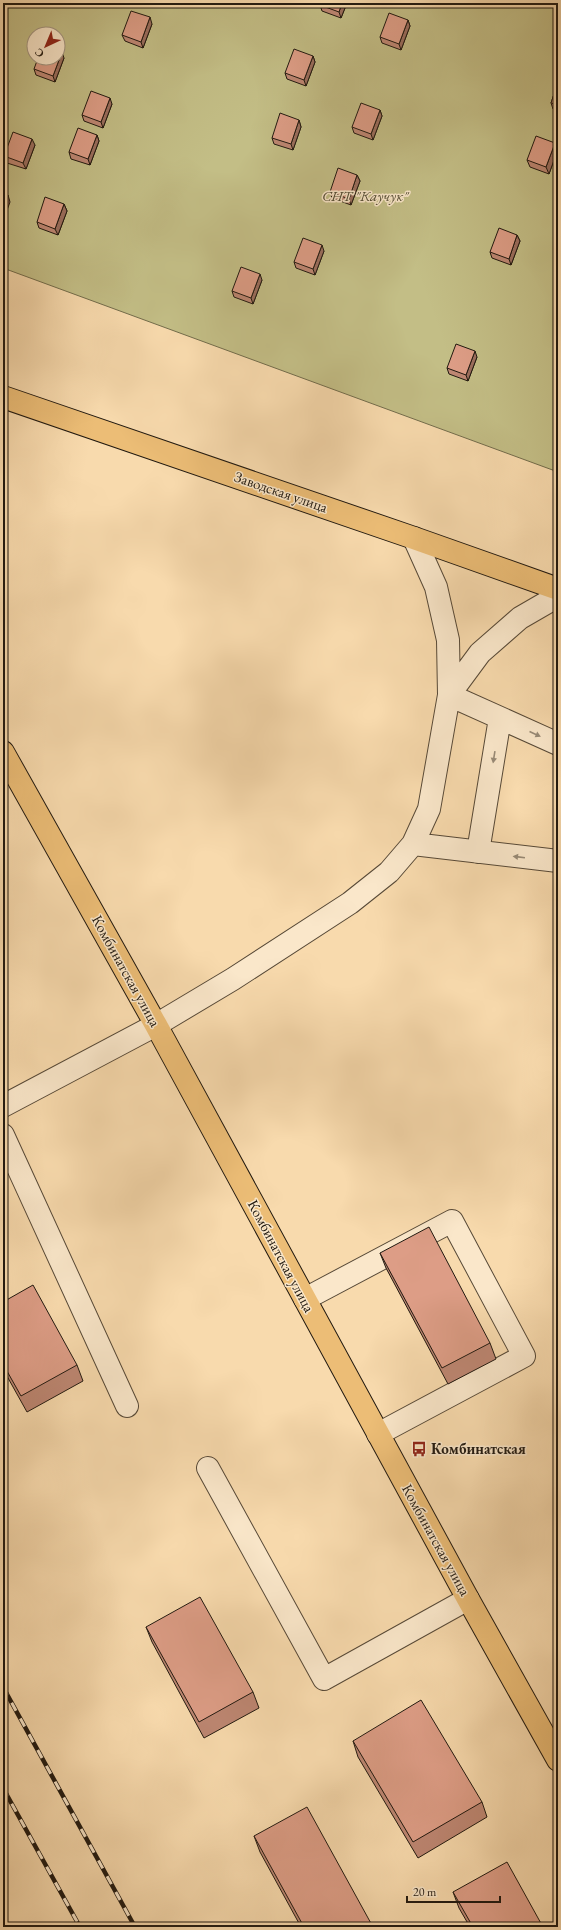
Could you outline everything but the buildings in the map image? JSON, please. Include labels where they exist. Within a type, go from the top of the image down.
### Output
[{"type":"main road","name":"Заводская улица","points":[[3,397],[558,589]]},
{"type":"main road","name":"Комбинатская улица","points":[[3,752],[156,1025],[468,1599],[558,1760]]},
{"type":"lane","points":[[3,1106],[156,1025],[232,979],[350,903],[389,872],[413,844],[429,809],[449,695],[448,640],[436,587],[414,538]]},
{"type":"lane","points":[[449,695],[480,652],[520,618],[558,596]]},
{"type":"lane","points":[[449,695],[558,744]]},
{"type":"lane","points":[[478,852],[500,718]]},
{"type":"lane","points":[[413,844],[558,861]]},
{"type":"lane","points":[[3,1135],[127,1406]]},
{"type":"lane","points":[[305,1299],[452,1221],[524,1356],[378,1434]]},
{"type":"lane","points":[[208,1468],[324,1679],[468,1599]]},
{"type":"green space","name":"СНТ \"Каучук\"","points":[[3,3],[558,3],[558,472],[3,268]]},
{"type":"railway","points":[[3,1687],[135,1927]]},
{"type":"railway","points":[[3,1788],[80,1927]]},
{"type":"place","name":"Комбинатская","points":[[419,1449]]}]
